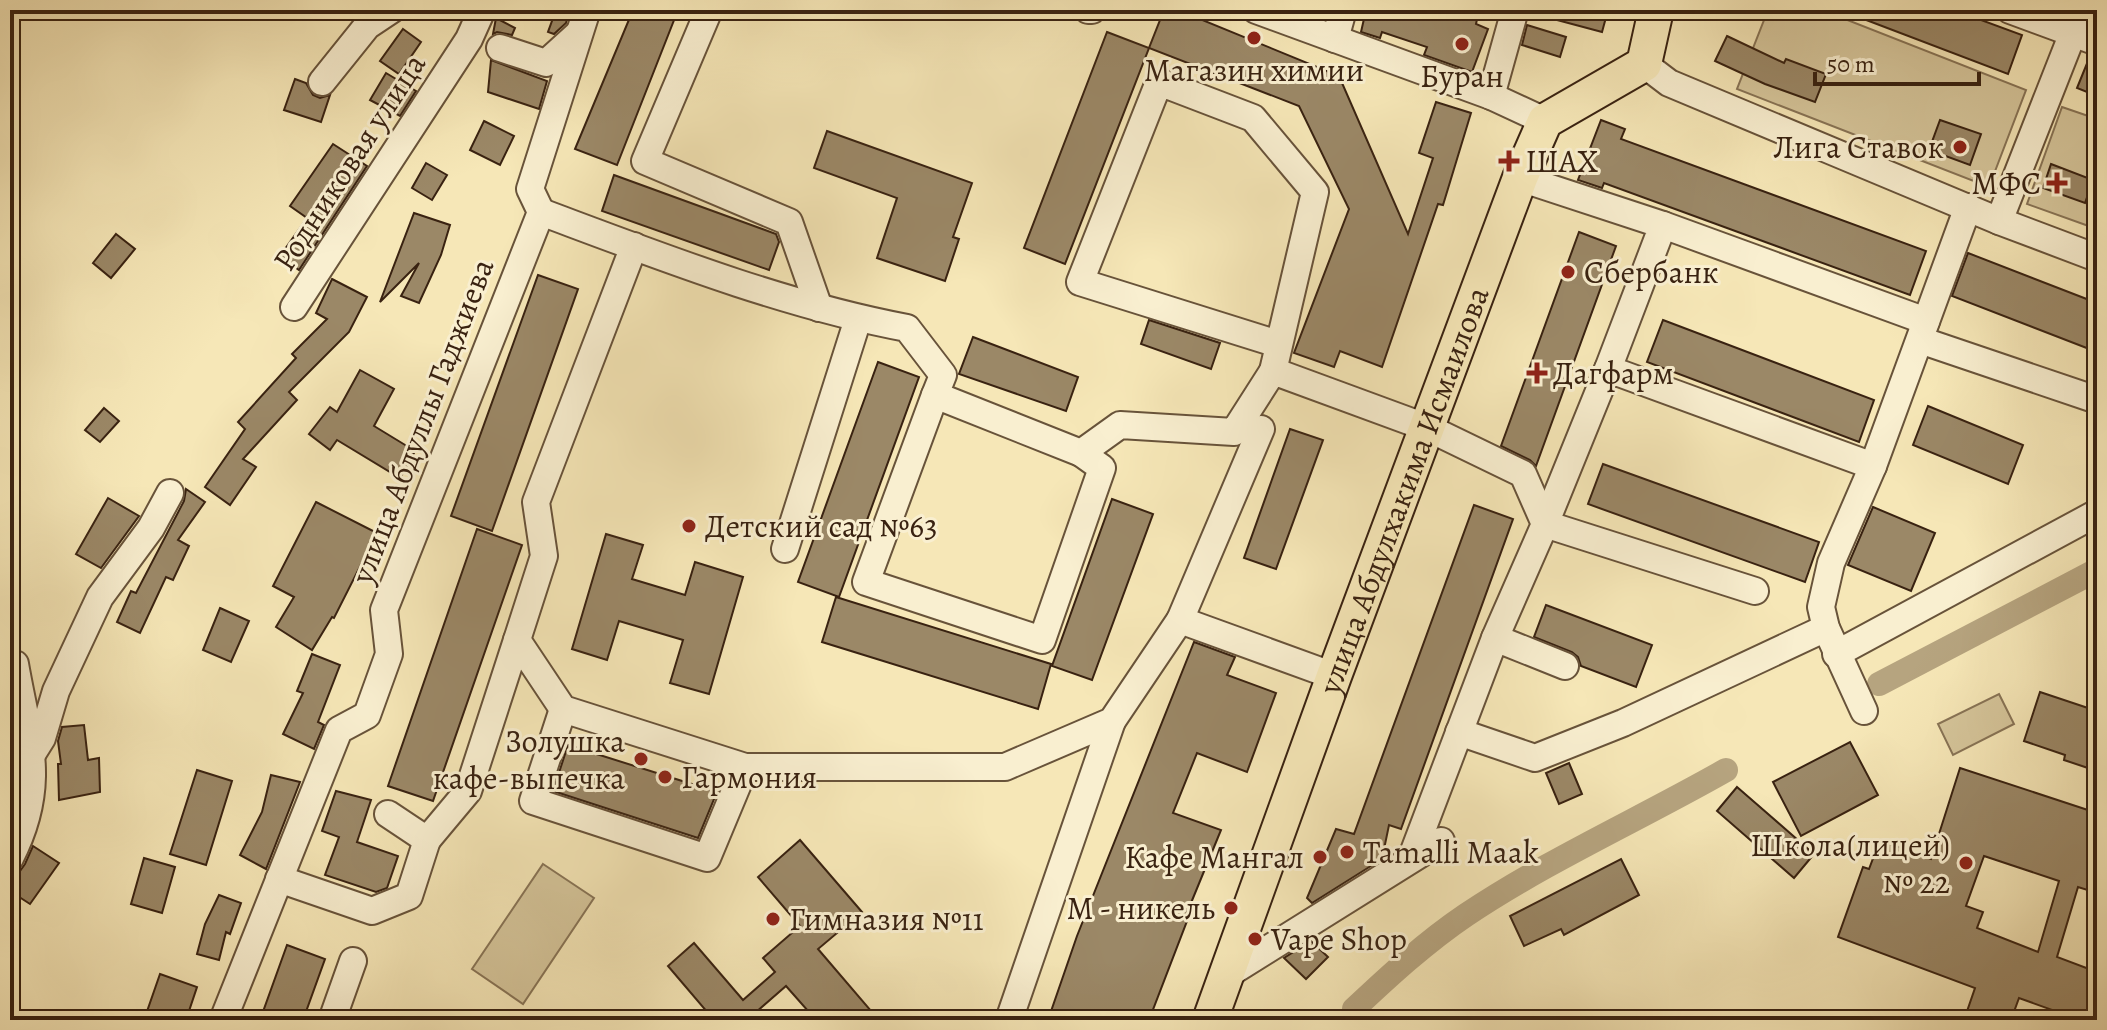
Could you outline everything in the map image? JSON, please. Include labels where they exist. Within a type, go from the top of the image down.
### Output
[{"type":"main road","points":[[1545,121],[1644,64],[1656,10]]},
{"type":"main road","name":"улица Абдулхакима Исмаилова","points":[[1210,1020],[1334,676],[1520,178],[1545,121]]},
{"type":"street","points":[[322,82],[367,26],[391,10]]},
{"type":"street","name":"Родниковая улица","points":[[294,307],[469,39],[482,10]]},
{"type":"street","points":[[709,10],[645,161],[789,222],[819,308]]},
{"type":"street","points":[[1256,10],[1491,96],[1545,121]]},
{"type":"street","points":[[1335,39],[1343,10]]},
{"type":"street","points":[[1491,96],[1515,10]]},
{"type":"street","points":[[1999,221],[2084,29],[2010,10]]},
{"type":"street","points":[[500,48],[546,63],[584,20]]},
{"type":"street","points":[[584,20],[530,189],[541,212],[819,308],[907,328],[943,375],[935,395],[866,582],[1042,640],[1102,468],[1081,453],[935,395]]},
{"type":"street","points":[[1644,64],[1669,83],[1999,221],[2097,258]]},
{"type":"street","points":[[1081,453],[1120,425],[1234,432],[1273,371],[1315,192],[1253,118],[1159,82],[1080,282],[1278,344]]},
{"type":"street","points":[[1520,178],[1663,225],[2097,400]]},
{"type":"street","points":[[1864,711],[1826,628],[1821,607],[1831,563],[1873,466],[1968,207]]},
{"type":"street","name":"улица Абдуллы Гаджиева","points":[[223,1020],[339,730],[367,715],[389,654],[384,610],[541,212]]},
{"type":"street","points":[[1411,859],[1495,638],[1545,524],[1663,225]]},
{"type":"street","points":[[279,879],[372,911],[409,896],[427,840],[468,791],[544,556],[536,502],[634,246]]},
{"type":"street","points":[[785,549],[858,319]]},
{"type":"street","points":[[1608,369],[1873,466]]},
{"type":"street","points":[[1273,371],[1428,428],[1523,474],[1545,524],[1755,591]]},
{"type":"street","points":[[1009,1020],[1112,721],[1180,620],[1261,429]]},
{"type":"street","points":[[32,754],[42,738],[56,691],[100,597],[151,528],[170,493]]},
{"type":"street","points":[[1839,659],[2097,513]]},
{"type":"street","points":[[1180,620],[1334,676]]},
{"type":"street","points":[[1459,732],[1535,758],[1623,723],[1826,628]]},
{"type":"street","points":[[1495,638],[1565,666]]},
{"type":"street","points":[[517,640],[563,709],[745,767],[1005,767],[1112,721]]},
{"type":"street","points":[[10,858],[33,791],[32,754],[15,664]]},
{"type":"street","points":[[563,709],[533,801],[707,858],[745,767]]},
{"type":"street","points":[[388,814],[427,840]]},
{"type":"street","points":[[1225,976],[1441,841]]},
{"type":"street","points":[[332,1020],[353,961]]},
{"type":"shaded area","points":[[1768,10],[1822,10],[2026,90],[1989,187],[1737,89]]},
{"type":"shaded area","points":[[2062,107],[2097,119],[2097,229],[2027,204]]},
{"type":"shaded area","points":[[1999,694],[2014,724],[1953,755],[1938,724]]},
{"type":"shaded area","points":[[543,864],[594,898],[523,1004],[472,969]]},
{"type":"building","points":[[556,10],[569,13],[566,23],[554,34],[548,32]]},
{"type":"building","points":[[633,10],[678,10],[617,165],[575,149]]},
{"type":"building","points":[[1164,10],[1178,10],[1339,76],[1408,234],[1433,158],[1419,153],[1436,102],[1471,113],[1443,205],[1438,204],[1382,367],[1340,351],[1334,367],[1294,353],[1349,209],[1299,106],[1149,48]]},
{"type":"building","points":[[1366,10],[1479,10],[1476,24],[1488,29],[1472,72],[1424,55],[1427,47],[1382,32],[1380,38],[1361,32]]},
{"type":"building","points":[[1543,10],[1608,10],[1602,32],[1542,16]]},
{"type":"building","points":[[1840,10],[1954,10],[2022,35],[2008,74]]},
{"type":"building","points":[[496,18],[515,28],[512,35],[493,34]]},
{"type":"building","points":[[1527,25],[1566,37],[1560,57],[1522,45]]},
{"type":"building","points":[[403,29],[421,42],[399,74],[380,61]]},
{"type":"building","points":[[1107,32],[1149,48],[1065,264],[1024,248]]},
{"type":"building","points":[[1727,36],[1784,63],[1786,59],[1826,74],[1815,102],[1715,61]]},
{"type":"building","points":[[2090,56],[2097,58],[2097,96],[2077,88]]},
{"type":"building","points":[[491,60],[547,81],[539,109],[488,92]]},
{"type":"building","points":[[386,73],[416,91],[400,116],[370,100]]},
{"type":"building","points":[[295,79],[306,83],[313,95],[320,98],[330,95],[321,122],[284,110]]},
{"type":"building","points":[[1601,120],[1625,129],[1621,139],[1926,251],[1910,295],[1604,183],[1602,188],[1578,180]]},
{"type":"building","points":[[1940,120],[1981,134],[1970,165],[1929,150]]},
{"type":"building","points":[[484,121],[514,136],[500,165],[470,150]]},
{"type":"building","points":[[827,131],[972,183],[953,237],[959,239],[945,281],[877,258],[897,198],[814,168]]},
{"type":"building","points":[[333,144],[367,166],[299,270],[280,256],[307,218],[290,206]]},
{"type":"building","points":[[426,163],[447,175],[432,200],[412,188]]},
{"type":"building","points":[[2051,164],[2093,180],[2085,203],[2043,188]]},
{"type":"building","points":[[614,175],[776,234],[779,242],[769,270],[602,211]]},
{"type":"building","points":[[414,213],[450,225],[441,255],[419,303],[401,296],[419,263],[380,302]]},
{"type":"building","points":[[1579,232],[1616,246],[1536,466],[1501,446]]},
{"type":"building","points":[[116,234],[135,249],[111,278],[93,263]]},
{"type":"building","points":[[1968,253],[2097,303],[2097,352],[1952,296]]},
{"type":"building","points":[[538,275],[578,289],[492,531],[451,516]]},
{"type":"building","points":[[332,279],[367,297],[349,332],[289,392],[297,400],[243,459],[256,467],[230,505],[205,487],[245,429],[238,422],[296,358],[292,354],[327,319],[316,313]]},
{"type":"building","points":[[1149,320],[1220,343],[1211,369],[1141,344]]},
{"type":"building","points":[[1663,320],[1874,400],[1859,442],[1647,362]]},
{"type":"building","points":[[973,337],[1078,377],[1066,411],[959,374]]},
{"type":"building","points":[[878,362],[919,377],[839,597],[798,582]]},
{"type":"building","points":[[360,370],[394,389],[374,426],[415,451],[400,478],[337,440],[330,450],[309,434],[330,407],[337,412]]},
{"type":"building","points":[[1928,406],[2023,445],[2008,484],[1913,445]]},
{"type":"building","points":[[104,408],[119,421],[100,442],[85,430]]},
{"type":"building","points":[[1290,429],[1323,440],[1276,569],[1244,558]]},
{"type":"building","points":[[1603,464],[1819,542],[1805,582],[1588,504]]},
{"type":"building","points":[[186,489],[205,502],[178,540],[189,546],[173,580],[166,577],[140,633],[117,622],[131,591],[136,593],[184,501]]},
{"type":"building","points":[[108,498],[139,516],[101,568],[76,554]]},
{"type":"building","points":[[1112,499],[1153,514],[1092,680],[1052,666]]},
{"type":"building","points":[[316,502],[377,533],[334,618],[312,650],[276,627],[294,597],[273,586]]},
{"type":"building","points":[[1474,505],[1513,519],[1401,829],[1389,825],[1382,859],[1312,903],[1307,898],[1336,829],[1354,834]]},
{"type":"building","points":[[1873,507],[1935,533],[1911,591],[1848,565]]},
{"type":"building","points":[[477,529],[522,545],[433,801],[388,786]]},
{"type":"building","points":[[606,534],[643,545],[632,579],[685,595],[695,562],[743,577],[709,694],[670,683],[683,640],[619,621],[607,660],[572,649]]},
{"type":"building","points":[[836,597],[1051,664],[1038,709],[822,642]]},
{"type":"building","points":[[1546,605],[1652,645],[1636,687],[1581,666],[1572,652],[1534,637]]},
{"type":"building","points":[[220,608],[249,621],[231,662],[203,650]]},
{"type":"building","points":[[1194,642],[1235,657],[1227,675],[1276,693],[1247,772],[1197,753],[1173,813],[1221,830],[1184,920],[1187,921],[1149,1020],[1048,1020],[1077,936]]},
{"type":"building","points":[[312,654],[340,665],[318,722],[324,725],[314,749],[283,734],[303,693],[297,691]]},
{"type":"building","points":[[2040,692],[2097,711],[2097,771],[2064,760],[2065,755],[2024,741]]},
{"type":"building","points":[[84,725],[88,760],[99,758],[100,792],[59,800],[58,764],[61,764],[58,741],[62,727]]},
{"type":"building","points":[[1850,742],[1878,795],[1801,836],[1773,782]]},
{"type":"building","points":[[568,745],[717,792],[698,838],[553,791]]},
{"type":"building","points":[[1569,763],[1582,794],[1559,804],[1546,773]]},
{"type":"building","points":[[1960,768],[2097,813],[2097,893],[2078,887],[2057,957],[2097,972],[2097,1020],[2080,1020],[2019,998],[2011,1020],[1964,1020],[1975,988],[1838,937],[1863,867],[1869,869],[1880,840],[1931,859]],"holes":[[[1984,856],[2059,881],[2038,952],[1977,928],[1983,912],[1966,906]]]},
{"type":"building","points":[[197,770],[232,781],[206,865],[170,854]]},
{"type":"building","points":[[271,775],[300,782],[266,869],[240,855],[262,812]]},
{"type":"building","points":[[1737,787],[1814,854],[1794,878],[1717,811]]},
{"type":"building","points":[[336,791],[371,800],[357,842],[398,856],[387,888],[376,892],[325,875],[339,837],[322,831]]},
{"type":"building","points":[[800,840],[862,912],[818,949],[872,1012],[862,1020],[816,1020],[786,986],[747,1020],[714,1020],[668,966],[694,943],[743,1000],[775,972],[763,958],[800,926],[758,877]]},
{"type":"building","points":[[33,846],[59,863],[30,904],[10,891],[10,885]]},
{"type":"building","points":[[144,858],[175,867],[162,913],[131,904]]},
{"type":"building","points":[[1621,859],[1639,895],[1564,935],[1561,929],[1524,946],[1510,916]]},
{"type":"building","points":[[219,895],[241,903],[230,934],[226,932],[219,960],[197,954],[205,924]]},
{"type":"building","points":[[1311,941],[1328,957],[1306,979],[1284,958]]},
{"type":"building","points":[[287,945],[325,959],[303,1020],[260,1020]]},
{"type":"building","points":[[160,974],[197,987],[186,1020],[144,1020]]},
{"type":"waterway","points":[[1879,684],[2097,570]]},
{"type":"waterway","points":[[1354,1009],[1422,948],[1497,895],[1726,770]]},
{"type":"place","name":"Магазин химии","points":[[1254,38]]},
{"type":"place","name":"Буран","points":[[1462,44]]},
{"type":"place","name":"Лига Ставок","points":[[1960,147]]},
{"type":"place","name":"ШАХ","points":[[1509,161]]},
{"type":"place","name":"МФС","points":[[2057,183]]},
{"type":"place","name":"Сбербанк","points":[[1568,272]]},
{"type":"place","name":"Дагфарм","points":[[1537,373]]},
{"type":"place","name":"Детский сад №63","points":[[689,526]]},
{"type":"place","name":"Золушка кафе-выпечка","points":[[641,759]]},
{"type":"place","name":"Гармония","points":[[665,777]]},
{"type":"place","name":"Tamalli Maak","points":[[1347,852]]},
{"type":"place","name":"Кафе Мангал","points":[[1320,857]]},
{"type":"place","name":"Школа(лицей) № 22","points":[[1966,863]]},
{"type":"place","name":"М - никель","points":[[1231,908]]},
{"type":"place","name":"Гимназия №11","points":[[773,919]]},
{"type":"place","name":"Vape Shop","points":[[1255,939]]}]
